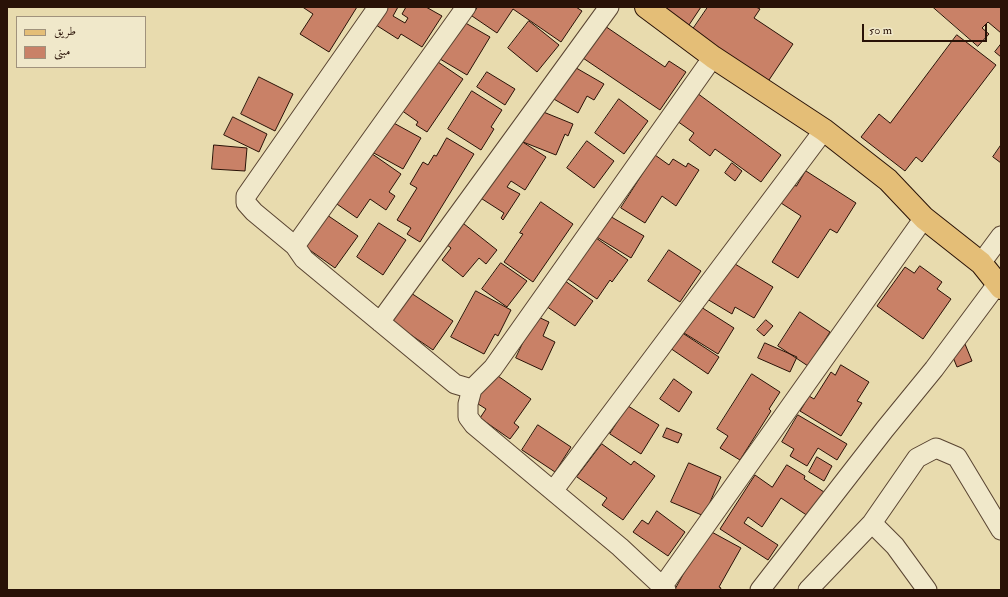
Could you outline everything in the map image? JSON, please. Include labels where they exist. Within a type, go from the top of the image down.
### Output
[{"type":"main road","points":[[646,7],[713,57],[824,130],[888,180],[924,218],[982,263],[999,286]]},
{"type":"street","points":[[378,7],[246,196],[246,203],[254,212],[295,246],[304,259],[455,384],[472,389]]},
{"type":"street","points":[[295,246],[466,7]]},
{"type":"street","points":[[380,322],[609,7]]},
{"type":"street","points":[[713,57],[493,368],[472,389],[468,404],[468,417],[474,425],[620,547],[664,588],[924,218]]},
{"type":"street","points":[[552,491],[824,130]]},
{"type":"street","points":[[982,263],[1001,236]]},
{"type":"street","points":[[760,590],[885,429],[999,286]]},
{"type":"street","points":[[808,590],[872,523],[917,458],[936,448],[957,457],[1001,530]]},
{"type":"street","points":[[872,523],[895,546],[927,590]]},
{"type":"building","points":[[357,7],[329,52],[300,34],[313,14],[304,8]]},
{"type":"building","points":[[388,7],[398,7],[393,16],[405,23],[408,18],[402,14],[406,7],[426,7],[442,16],[422,47],[401,34],[398,39],[376,25]]},
{"type":"building","points":[[478,7],[576,7],[582,11],[561,42],[513,9],[497,33],[472,16]]},
{"type":"building","points":[[655,7],[701,7],[687,28]]},
{"type":"building","points":[[708,7],[756,7],[760,9],[754,18],[793,44],[767,83],[691,32]]},
{"type":"building","points":[[933,7],[1001,7],[1001,33],[988,22],[982,28],[989,34],[978,46]]},
{"type":"building","points":[[462,21],[490,37],[467,75],[440,59]]},
{"type":"building","points":[[529,21],[559,45],[537,72],[508,48]]},
{"type":"building","points":[[599,22],[665,67],[669,61],[686,72],[660,110],[577,54]]},
{"type":"building","points":[[957,35],[996,65],[922,162],[916,157],[905,171],[861,137],[879,114],[890,123]]},
{"type":"building","points":[[1001,44],[1001,57],[995,52]]},
{"type":"building","points":[[435,60],[463,79],[427,132],[416,125],[418,122],[401,110]]},
{"type":"building","points":[[571,65],[604,84],[594,100],[587,96],[578,113],[552,98]]},
{"type":"building","points":[[487,72],[515,89],[505,105],[477,87]]},
{"type":"building","points":[[259,77],[293,94],[275,131],[241,114]]},
{"type":"building","points":[[472,91],[502,110],[491,127],[494,129],[481,150],[448,129]]},
{"type":"building","points":[[697,93],[781,155],[761,182],[715,149],[710,156],[689,140],[694,133],[677,121]]},
{"type":"building","points":[[619,99],[648,121],[624,154],[595,133]]},
{"type":"building","points":[[536,109],[573,124],[568,136],[565,134],[556,155],[523,142]]},
{"type":"building","points":[[233,117],[267,134],[259,152],[224,135]]},
{"type":"building","points":[[390,121],[421,138],[403,169],[372,152]]},
{"type":"building","points":[[447,138],[474,154],[420,242],[407,234],[411,228],[397,220],[417,188],[410,184],[423,162],[428,165],[434,155],[436,156]]},
{"type":"building","points":[[518,139],[546,157],[525,190],[511,181],[507,187],[520,194],[503,220],[501,218],[504,213],[476,195]]},
{"type":"building","points":[[587,141],[614,161],[594,188],[567,168]]},
{"type":"building","points":[[214,145],[247,148],[245,171],[212,169]]},
{"type":"building","points":[[1001,145],[1001,163],[993,157]]},
{"type":"building","points":[[368,151],[401,174],[389,192],[395,196],[386,210],[370,199],[357,218],[334,202]]},
{"type":"building","points":[[655,155],[669,165],[673,159],[686,167],[688,163],[699,170],[676,206],[662,196],[645,223],[621,208]]},
{"type":"building","points":[[732,163],[742,171],[735,181],[725,173]]},
{"type":"building","points":[[806,171],[856,203],[837,233],[830,229],[798,278],[772,262],[801,216],[781,203],[793,184],[796,186]]},
{"type":"building","points":[[541,202],[573,224],[533,282],[504,262],[523,234],[520,233]]},
{"type":"building","points":[[327,215],[358,236],[335,268],[304,246]]},
{"type":"building","points":[[608,215],[644,236],[631,258],[595,236]]},
{"type":"building","points":[[459,220],[497,250],[486,264],[479,258],[463,277],[442,260],[451,248],[442,241]]},
{"type":"building","points":[[379,223],[406,240],[383,275],[357,257]]},
{"type":"building","points":[[596,238],[628,260],[612,282],[610,280],[597,299],[568,279]]},
{"type":"building","points":[[669,250],[701,271],[680,302],[648,281]]},
{"type":"building","points":[[730,261],[773,287],[754,318],[735,307],[732,314],[707,299]]},
{"type":"building","points":[[501,263],[527,281],[507,307],[482,289]]},
{"type":"building","points":[[920,266],[942,282],[937,289],[951,299],[923,339],[877,306],[905,267],[914,273]]},
{"type":"building","points":[[561,278],[593,301],[575,326],[543,304]]},
{"type":"building","points":[[408,291],[453,321],[433,350],[389,320]]},
{"type":"building","points":[[476,291],[511,310],[498,336],[495,334],[484,354],[451,337]]},
{"type":"building","points":[[701,307],[734,328],[718,354],[684,333]]},
{"type":"building","points":[[800,312],[830,332],[808,366],[778,346]]},
{"type":"building","points":[[536,316],[549,322],[543,336],[555,342],[542,370],[516,358]]},
{"type":"building","points":[[766,320],[773,326],[764,336],[757,330]]},
{"type":"building","points":[[681,332],[719,357],[708,374],[670,348]]},
{"type":"building","points":[[765,343],[797,357],[790,372],[758,358]]},
{"type":"building","points":[[965,344],[972,361],[957,367],[950,350]]},
{"type":"building","points":[[841,365],[869,382],[857,401],[862,403],[841,436],[800,411],[809,396],[814,399],[831,372],[835,375]]},
{"type":"building","points":[[495,374],[531,399],[514,423],[519,427],[510,439],[480,418],[486,409],[475,402]]},
{"type":"building","points":[[752,374],[780,392],[769,409],[771,411],[740,460],[720,448],[728,436],[717,429]]},
{"type":"building","points":[[674,379],[692,392],[679,412],[660,399]]},
{"type":"building","points":[[628,406],[659,425],[641,454],[610,434]]},
{"type":"building","points":[[798,415],[847,444],[837,460],[818,448],[807,466],[790,456],[794,449],[782,442]]},
{"type":"building","points":[[538,425],[571,447],[555,472],[522,450]]},
{"type":"building","points":[[667,428],[682,434],[678,443],[663,437]]},
{"type":"building","points":[[602,444],[631,465],[634,461],[655,476],[623,520],[602,505],[607,498],[577,477]]},
{"type":"building","points":[[817,457],[832,466],[824,481],[809,472]]},
{"type":"building","points":[[689,463],[721,477],[704,516],[671,502]]},
{"type":"building","points":[[787,465],[805,476],[804,479],[824,492],[808,516],[781,498],[762,527],[748,517],[744,523],[778,545],[768,560],[720,529],[755,475],[772,487]]},
{"type":"building","points":[[657,511],[685,532],[668,556],[633,532],[642,520],[648,524]]},
{"type":"building","points":[[708,530],[741,548],[719,587],[721,588],[720,590],[675,590]]}]
